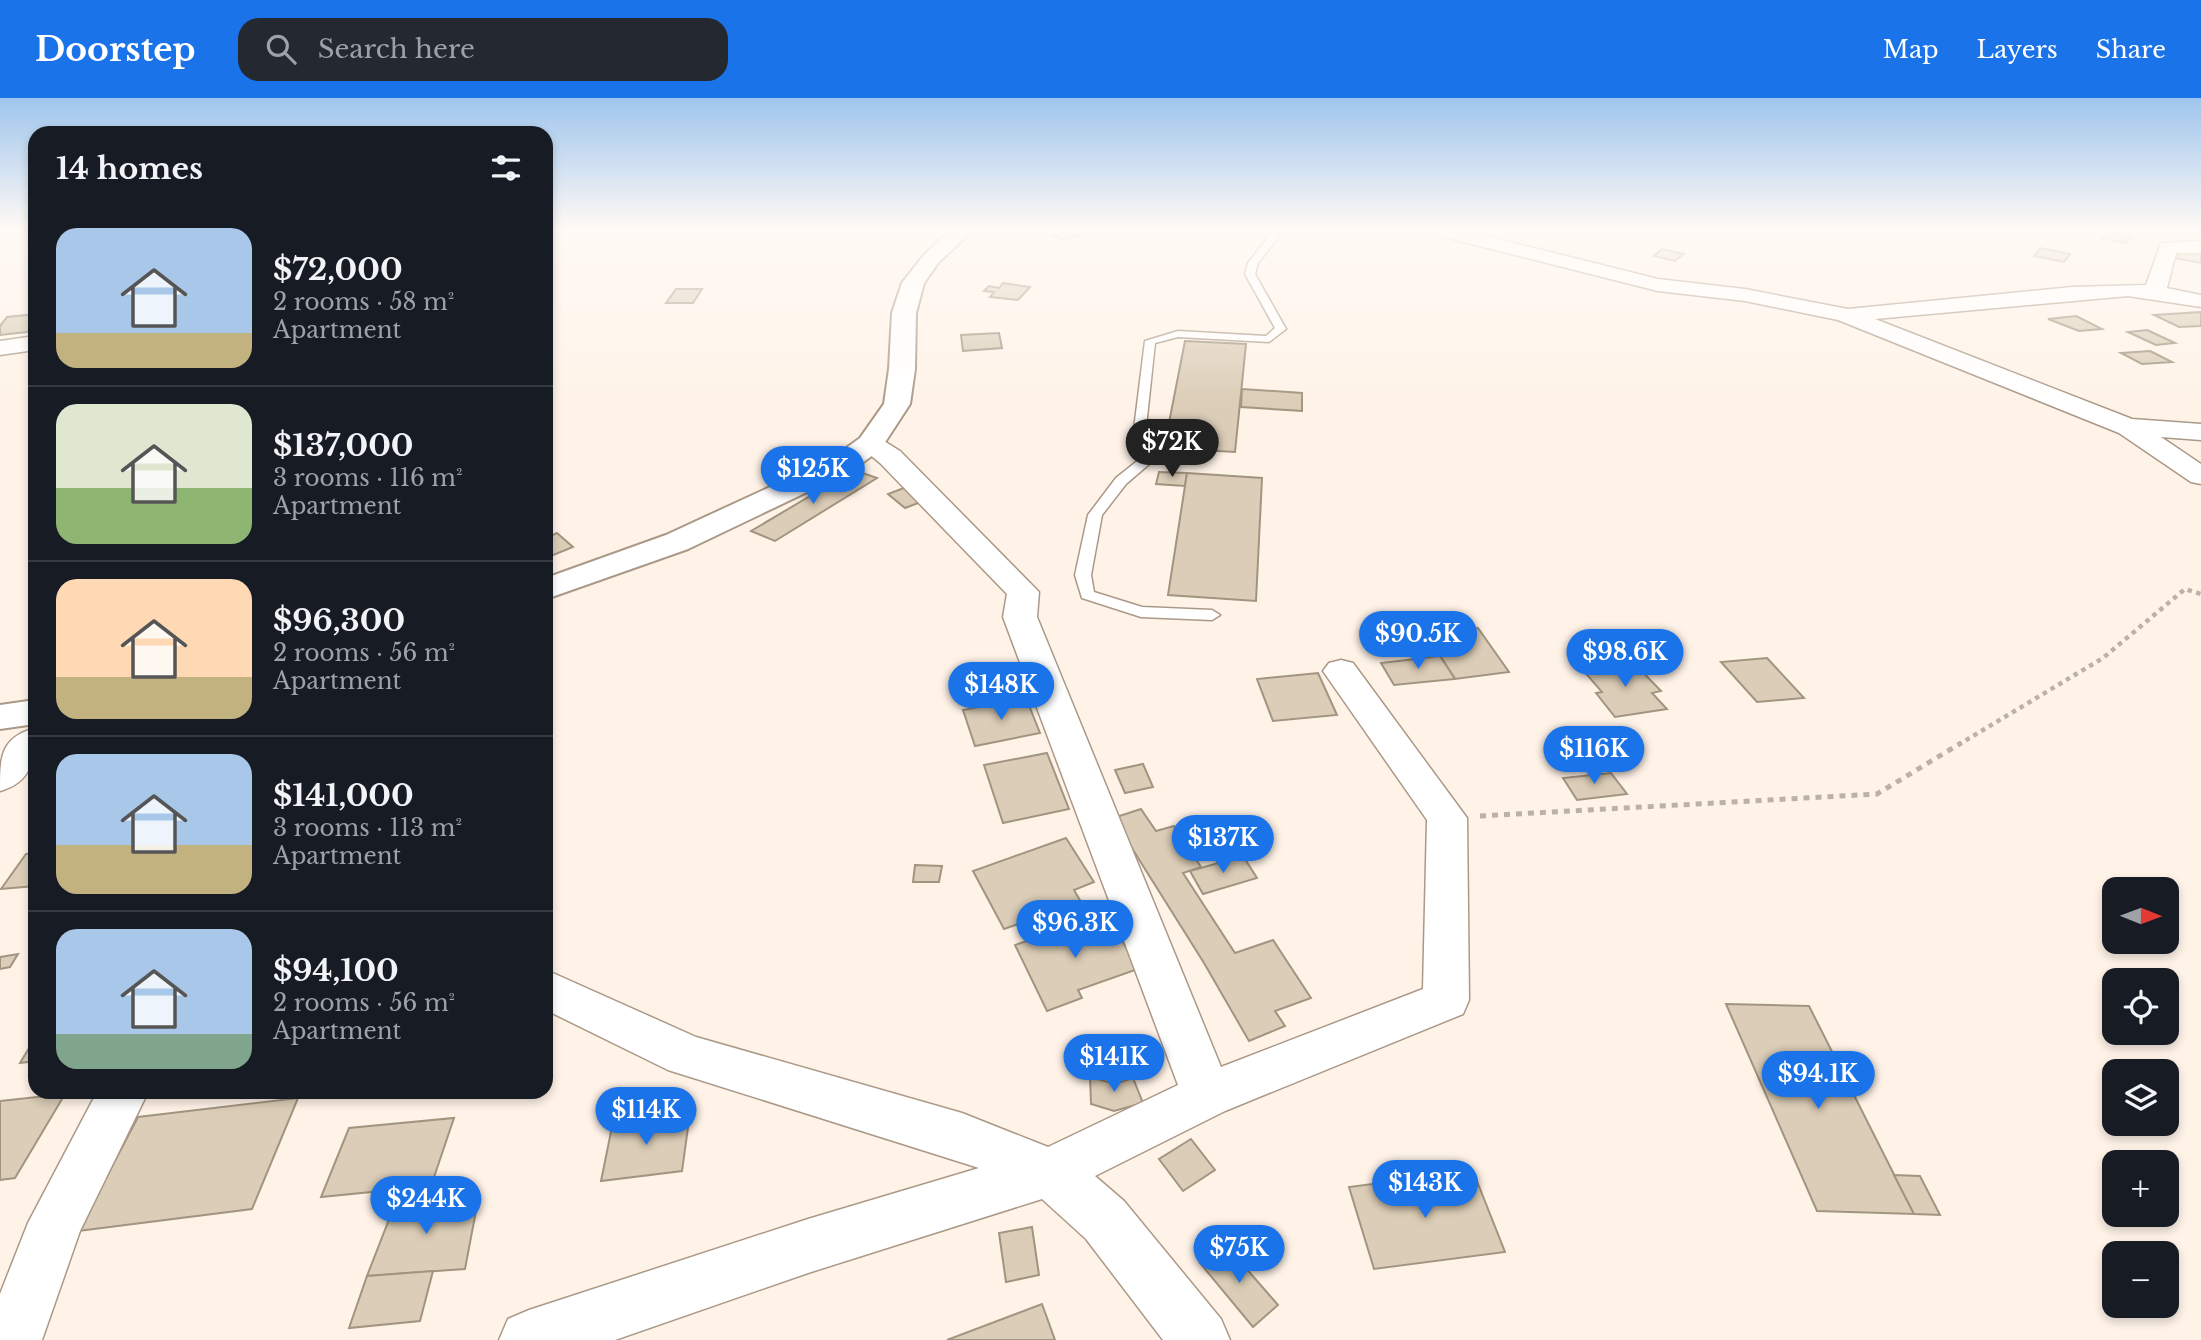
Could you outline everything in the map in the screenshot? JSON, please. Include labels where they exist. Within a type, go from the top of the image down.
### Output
[{"type":"street","points":[[553,586],[677,542],[841,465],[870,444],[897,404],[902,369],[904,313],[911,289]]},
{"type":"street","points":[[1692,289],[1745,295],[1844,315],[2128,427],[2201,476]]},
{"type":"street","points":[[1844,315],[2072,293],[2155,292],[2197,302]]},
{"type":"street","points":[[0,348],[28,344]]},
{"type":"street","points":[[2128,427],[2201,432]]},
{"type":"street","points":[[870,444],[890,457],[1023,592],[1020,617],[1207,1095]]},
{"type":"street","points":[[528,1340],[808,1246],[1050,1172],[1207,1095],[1446,1000],[1447,818],[1340,671]]},
{"type":"street","points":[[0,717],[28,729]]},
{"type":"street","points":[[0,778],[28,738]]},
{"type":"street","points":[[553,992],[684,1055],[962,1138],[1050,1172],[1105,1220],[1200,1340]]},
{"type":"street","points":[[12,1340],[55,1223],[119,1099]]},
{"type":"lane","points":[[1212,615],[1141,612],[1087,595],[1083,575],[1095,514],[1121,481],[1148,458],[1138,445],[1150,341],[1178,334],[1269,339],[1281,330],[1258,289]]},
{"type":"path","points":[[1447,818],[1877,794],[2103,658],[2185,589],[2201,594]]},
{"type":"building","points":[[676,289],[702,289],[693,303],[666,303]]},
{"type":"building","points":[[1028,289],[1018,300],[990,297],[994,292],[984,291]]},
{"type":"building","points":[[2201,312],[2201,326],[2179,327],[2154,315]]},
{"type":"building","points":[[28,315],[28,332],[0,335],[0,326],[7,317]]},
{"type":"building","points":[[2076,316],[2102,329],[2079,331],[2048,319]]},
{"type":"building","points":[[2147,330],[2175,343],[2156,345],[2128,332]]},
{"type":"building","points":[[999,333],[1002,348],[963,351],[961,335]]},
{"type":"building","points":[[1185,341],[1246,344],[1235,452],[1164,448]]},
{"type":"building","points":[[2150,351],[2172,362],[2142,364],[2121,353]]},
{"type":"building","points":[[1242,389],[1302,393],[1302,411],[1241,407]]},
{"type":"building","points":[[854,470],[877,478],[775,541],[751,531]]},
{"type":"building","points":[[1159,472],[1187,473],[1185,486],[1156,484]]},
{"type":"building","points":[[1187,473],[1262,478],[1256,601],[1168,595]]},
{"type":"building","points":[[904,488],[921,502],[905,508],[888,494]]},
{"type":"building","points":[[557,533],[573,547],[553,555],[553,535]]},
{"type":"building","points":[[1478,628],[1509,672],[1455,679],[1426,633]]},
{"type":"building","points":[[1647,654],[1657,665],[1639,668],[1629,657]]},
{"type":"building","points":[[1440,656],[1455,679],[1394,685],[1381,663]]},
{"type":"building","points":[[1767,658],[1804,698],[1757,702],[1721,662]]},
{"type":"building","points":[[1633,662],[1661,691],[1652,693],[1667,709],[1615,717],[1596,693],[1602,692],[1582,669]]},
{"type":"building","points":[[1318,673],[1337,715],[1273,721],[1257,679]]},
{"type":"building","points":[[1026,698],[1040,733],[975,746],[963,710]]},
{"type":"building","points":[[1047,753],[1069,809],[1003,823],[984,765]]},
{"type":"building","points":[[1143,764],[1153,787],[1125,793],[1115,770]]},
{"type":"building","points":[[1611,773],[1627,794],[1577,800],[1563,778]]},
{"type":"building","points":[[1141,809],[1156,831],[1174,826],[1201,867],[1183,873],[1235,953],[1273,940],[1311,998],[1275,1011],[1285,1026],[1249,1041],[1204,963],[1113,818]]},
{"type":"building","points":[[1066,838],[1094,882],[1074,890],[1081,902],[1004,929],[973,871]]},
{"type":"building","points":[[26,854],[28,887],[1,889]]},
{"type":"building","points":[[1243,856],[1257,878],[1203,894],[1190,871]]},
{"type":"building","points":[[915,865],[942,866],[939,882],[913,882]]},
{"type":"building","points":[[1107,914],[1138,969],[1078,990],[1082,998],[1047,1011],[1015,945]]},
{"type":"building","points":[[18,954],[10,967],[0,969],[0,957]]},
{"type":"building","points":[[1726,1004],[1809,1006],[1914,1214],[1817,1211]]},
{"type":"building","points":[[28,1050],[28,1062],[20,1063]]},
{"type":"building","points":[[1090,1077],[1115,1084],[1133,1078],[1143,1103],[1114,1111],[1091,1104]]},
{"type":"building","points":[[28,1098],[62,1099],[15,1178],[0,1180],[0,1101]]},
{"type":"building","points":[[298,1099],[252,1209],[78,1231],[138,1117]]},
{"type":"building","points":[[690,1113],[682,1171],[601,1181],[613,1122]]},
{"type":"building","points":[[454,1118],[431,1186],[321,1197],[349,1128]]},
{"type":"building","points":[[1191,1139],[1215,1170],[1183,1191],[1159,1159]]},
{"type":"building","points":[[1473,1171],[1505,1252],[1374,1269],[1349,1187]]},
{"type":"building","points":[[1894,1175],[1920,1176],[1940,1215],[1914,1214]]},
{"type":"building","points":[[479,1195],[465,1269],[367,1276],[397,1199]]},
{"type":"building","points":[[1032,1227],[1039,1275],[1006,1282],[999,1233]]},
{"type":"building","points":[[1224,1243],[1278,1305],[1253,1327],[1200,1263]]},
{"type":"building","points":[[433,1271],[420,1321],[349,1328],[367,1276]]},
{"type":"building","points":[[1042,1304],[1055,1340],[947,1340]]}]
